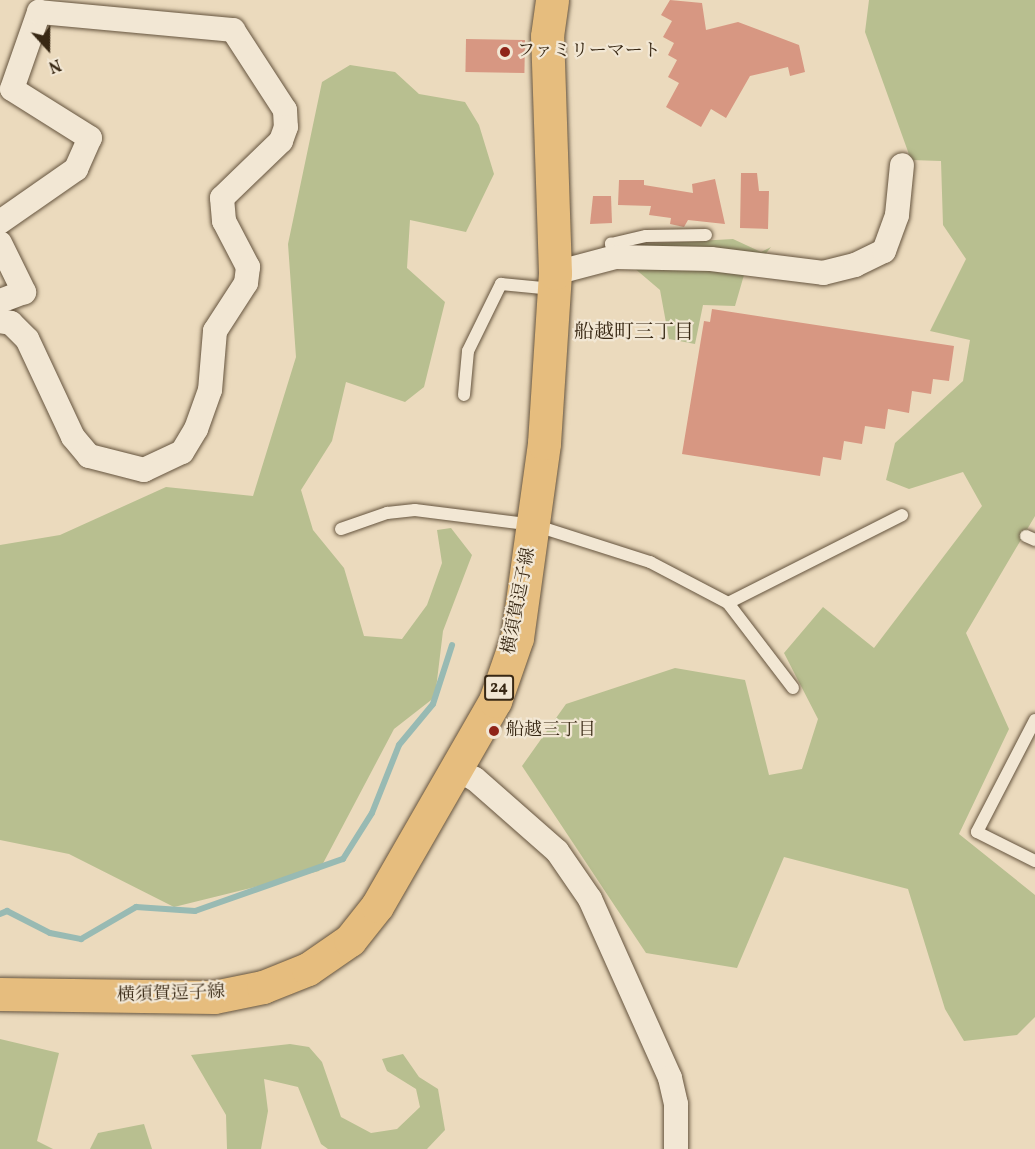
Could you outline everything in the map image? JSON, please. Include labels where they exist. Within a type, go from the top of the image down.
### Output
[{"type":"main road","name":"横須賀逗子線","points":[[0,994],[214,997],[263,987],[308,969],[350,940],[376,906],[495,701],[517,638],[534,525],[555,281],[547,36],[552,0]]},
{"type":"main road","name":"横須賀逗子線","points":[[547,36],[565,0]]},
{"type":"street","points":[[0,222],[76,169],[90,138],[12,88],[39,12],[233,30],[285,110],[286,128],[281,141],[222,198],[224,221],[248,267],[246,283],[215,331],[210,390],[196,429],[182,452],[144,470],[89,456],[73,437],[27,339],[11,322],[0,321]]},
{"type":"street","points":[[555,281],[615,257],[711,259],[823,273],[855,265],[884,251],[897,215],[902,165]]},
{"type":"street","points":[[0,243],[24,292],[0,300]]},
{"type":"street","points":[[456,769],[475,778],[557,851],[590,899],[669,1078],[676,1104],[676,1149]]},
{"type":"lane","points":[[615,257],[611,244],[646,236],[706,235]]},
{"type":"lane","points":[[464,395],[468,351],[501,284],[555,281]]},
{"type":"lane","points":[[341,529],[387,513],[414,510],[534,525],[650,562],[728,603],[793,687]]},
{"type":"lane","points":[[728,603],[902,515]]},
{"type":"lane","points":[[1035,720],[977,832],[1035,861]]},
{"type":"green space","points":[[869,0],[1035,0],[1035,516],[966,633],[1009,729],[959,834],[1035,895],[1035,1017],[1017,1035],[964,1041],[945,1009],[908,889],[784,857],[737,968],[646,953],[522,766],[566,704],[675,668],[745,680],[769,775],[802,769],[818,719],[784,653],[823,607],[874,648],[982,506],[963,472],[909,489],[886,480],[895,443],[963,381],[970,340],[930,331],[966,259],[943,225],[941,161],[911,160],[865,32]]},
{"type":"green space","points":[[350,65],[395,72],[419,94],[465,102],[479,125],[494,174],[466,232],[410,220],[407,268],[445,302],[424,387],[405,402],[346,382],[332,441],[301,490],[313,530],[344,568],[364,636],[402,639],[427,605],[442,563],[437,530],[451,528],[472,555],[443,631],[435,697],[394,729],[319,871],[174,907],[69,854],[0,840],[0,545],[60,535],[166,487],[253,496],[296,357],[288,244],[322,82]]},
{"type":"green space","points":[[733,239],[761,252],[771,247],[761,260],[628,245]]},
{"type":"green space","points":[[633,267],[715,267],[744,275],[735,306],[703,305],[695,344],[669,339],[660,290]]},
{"type":"green space","points":[[0,1039],[59,1053],[37,1141],[53,1149],[0,1149]]},
{"type":"green space","points":[[290,1044],[309,1047],[322,1062],[341,1117],[371,1133],[397,1129],[420,1107],[416,1089],[387,1071],[382,1059],[403,1054],[419,1077],[438,1089],[445,1130],[427,1149],[328,1149],[321,1144],[298,1087],[264,1079],[268,1111],[261,1149],[227,1149],[226,1115],[191,1055]]},
{"type":"green space","points":[[144,1124],[152,1149],[90,1149],[98,1133]]},
{"type":"building","points":[[670,0],[702,3],[706,30],[738,22],[799,45],[805,72],[790,76],[788,67],[750,76],[726,118],[711,109],[701,127],[666,107],[679,83],[668,77],[677,60],[668,55],[674,43],[663,37],[672,21],[661,15]]},
{"type":"building","points":[[466,39],[525,40],[524,73],[465,72]]},
{"type":"building","points":[[741,173],[757,173],[759,191],[769,191],[768,229],[740,228]]},
{"type":"building","points":[[715,179],[725,224],[688,220],[684,227],[670,224],[671,218],[649,215],[651,206],[618,205],[619,180],[644,180],[644,185],[693,193],[692,184]]},
{"type":"building","points":[[593,196],[611,196],[612,223],[590,224]]},
{"type":"building","points":[[712,309],[954,346],[949,381],[933,379],[931,394],[912,391],[909,413],[888,409],[885,429],[865,426],[862,444],[844,441],[841,460],[823,457],[820,476],[682,454],[704,321],[710,322]]},
{"type":"waterway","points":[[0,914],[7,911],[50,933],[81,939],[136,907],[195,911],[343,859],[372,813],[399,745],[433,704],[452,645]]},
{"type":"place","name":"ファミリーマート","points":[[505,52]]},
{"type":"place","name":"船越三丁目","points":[[494,731]]},
{"type":"district","name":"船越町三丁目","points":[[634,333]]}]
